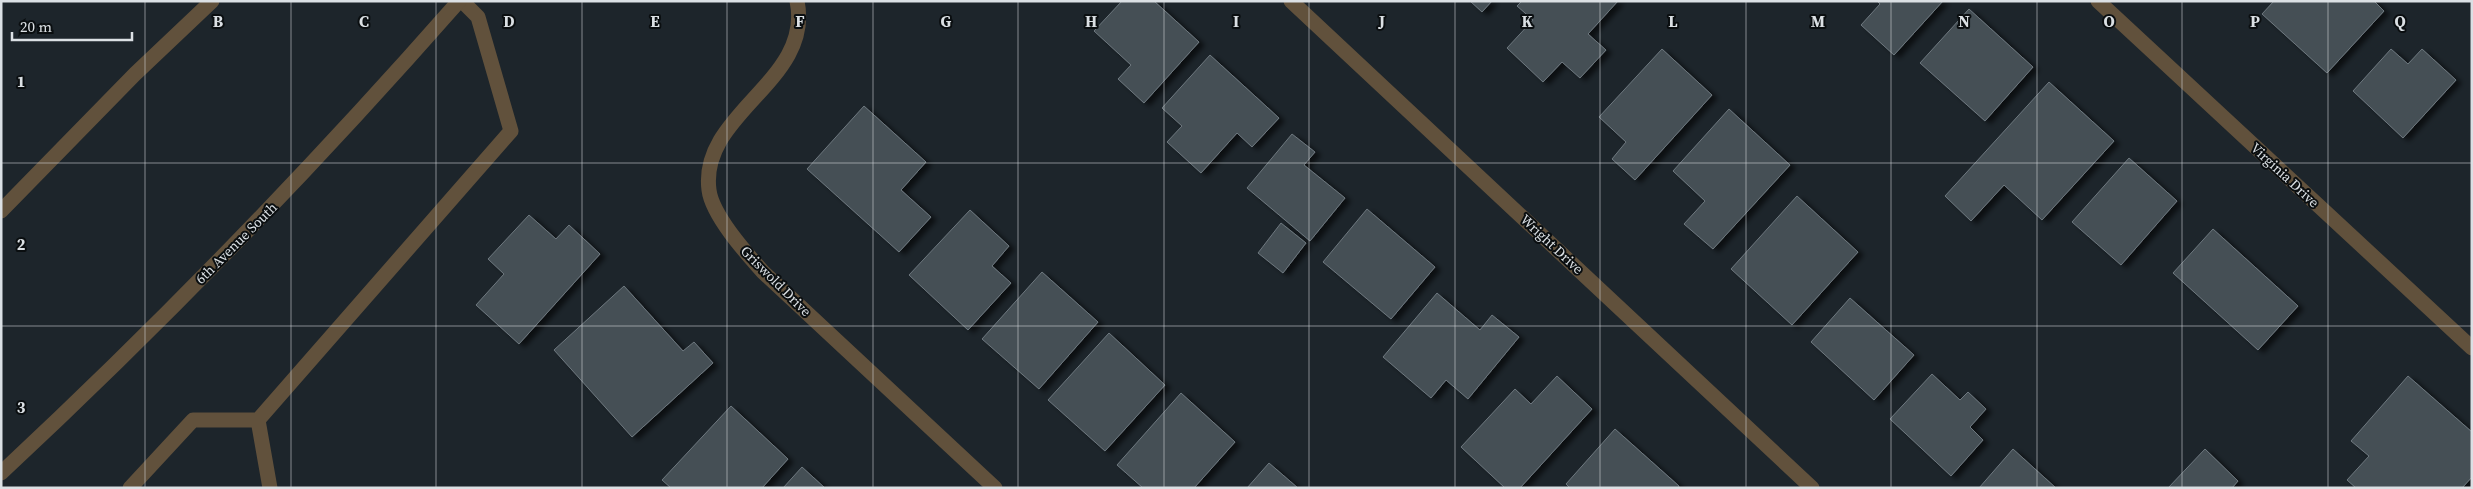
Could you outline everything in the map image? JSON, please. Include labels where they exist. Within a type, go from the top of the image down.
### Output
[{"type":"street","points":[[1,211],[135,74],[212,1]]},
{"type":"street","points":[[130,488],[193,420],[258,420],[512,131],[478,17],[461,1]]},
{"type":"street","name":"6th Avenue South","points":[[1,473],[77,402],[233,247],[320,157],[461,1]]},
{"type":"street","name":"Griswold Drive","points":[[797,1],[798,22],[795,39],[785,61],[771,81],[735,120],[721,140],[712,156],[709,173],[709,192],[730,232],[763,272],[995,488]]},
{"type":"street","name":"Wright Drive","points":[[1291,1],[1812,488]]},
{"type":"street","name":"Virginia Drive","points":[[2098,1],[2472,348]]},
{"type":"street","points":[[258,420],[270,488]]},
{"type":"building","points":[[1122,1],[1154,1],[1199,42],[1144,103],[1118,79],[1131,65],[1094,31]]},
{"type":"building","points":[[1470,1],[1492,1],[1482,12]]},
{"type":"building","points":[[1522,1],[1618,1],[1588,34],[1606,50],[1580,78],[1562,62],[1543,82],[1507,48],[1533,20],[1517,6]]},
{"type":"building","points":[[1877,1],[1943,1],[1894,55],[1861,25],[1880,4]]},
{"type":"building","points":[[2274,1],[2374,1],[2384,11],[2327,73],[2262,14]]},
{"type":"building","points":[[1969,9],[2033,67],[1985,121],[1920,63]]},
{"type":"building","points":[[1662,49],[1712,95],[1635,180],[1612,159],[1626,142],[1599,117]]},
{"type":"building","points":[[2391,49],[2408,64],[2422,49],[2456,80],[2403,138],[2353,91]]},
{"type":"building","points":[[1210,55],[1279,118],[1252,147],[1237,133],[1201,173],[1167,142],[1182,126],[1162,108]]},
{"type":"building","points":[[2049,82],[2114,141],[2042,220],[2004,185],[1971,221],[1945,196]]},
{"type":"building","points":[[864,106],[926,162],[901,190],[931,217],[899,252],[807,169]]},
{"type":"building","points":[[1729,109],[1790,165],[1713,249],[1684,224],[1705,201],[1673,171]]},
{"type":"building","points":[[1292,134],[1315,152],[1304,165],[1345,198],[1310,241],[1247,188]]},
{"type":"building","points":[[2129,158],[2177,201],[2121,265],[2072,222]]},
{"type":"building","points":[[1797,196],[1858,252],[1792,325],[1731,269]]},
{"type":"building","points":[[1367,209],[1435,267],[1391,319],[1323,262]]},
{"type":"building","points":[[970,210],[1009,246],[992,266],[1011,283],[968,330],[909,275]]},
{"type":"building","points":[[529,215],[556,239],[569,225],[600,254],[519,344],[476,305],[504,274],[488,259]]},
{"type":"building","points":[[1281,223],[1306,243],[1283,273],[1258,253]]},
{"type":"building","points":[[2213,229],[2298,306],[2258,350],[2173,273]]},
{"type":"building","points":[[1042,272],[1098,322],[1039,389],[982,339]]},
{"type":"building","points":[[624,286],[683,351],[694,342],[713,363],[632,437],[554,350]]},
{"type":"building","points":[[1437,293],[1480,330],[1492,315],[1519,337],[1468,399],[1446,380],[1431,398],[1383,357]]},
{"type":"building","points":[[1850,298],[1914,355],[1874,400],[1811,342]]},
{"type":"building","points":[[1109,333],[1165,385],[1105,451],[1048,400]]},
{"type":"building","points":[[1932,374],[1960,400],[1968,392],[1986,409],[1970,427],[1983,440],[1951,476],[1890,419]]},
{"type":"building","points":[[1557,376],[1592,409],[1520,488],[1505,488],[1461,447],[1515,389],[1531,404]]},
{"type":"building","points":[[2408,376],[2472,432],[2472,477],[2462,488],[2356,488],[2347,480],[2369,456],[2351,441]]},
{"type":"building","points":[[1181,393],[1235,442],[1194,488],[1143,488],[1117,465]]},
{"type":"building","points":[[731,406],[788,459],[762,488],[671,488],[662,480]]},
{"type":"building","points":[[1615,429],[1679,486],[1678,488],[1570,488],[1566,484]]},
{"type":"building","points":[[2013,449],[2056,488],[1979,488]]},
{"type":"building","points":[[2205,449],[2238,481],[2232,488],[2168,488]]},
{"type":"building","points":[[1269,463],[1298,488],[1247,488]]},
{"type":"building","points":[[802,467],[825,488],[783,488]]}]
